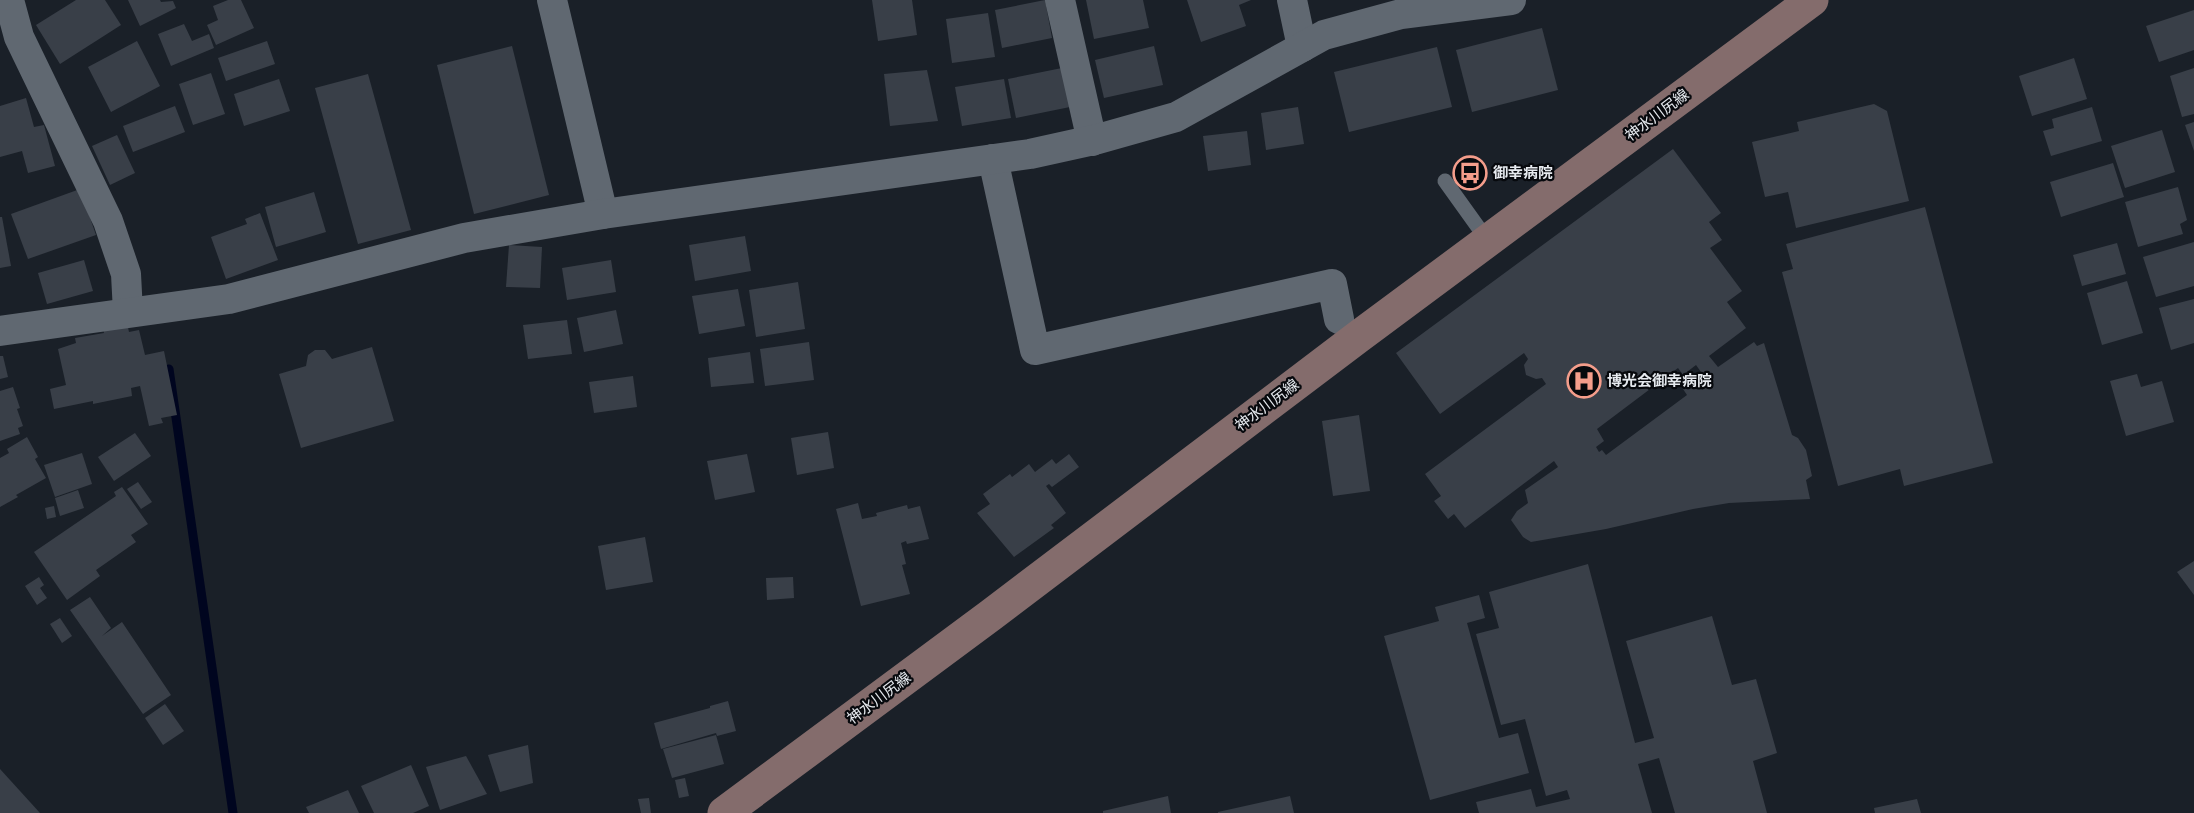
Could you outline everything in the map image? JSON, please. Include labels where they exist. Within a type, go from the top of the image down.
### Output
[{"type":"main road","name":"神水川尻線","points":[[724,813],[991,615],[1358,337],[1812,0]]},
{"type":"street","points":[[552,0],[603,214]]},
{"type":"street","points":[[1060,0],[1092,141]]},
{"type":"street","points":[[1292,0],[1302,47]]},
{"type":"street","points":[[0,331],[229,299],[464,238],[603,214],[1030,154],[1092,141],[1176,117],[1324,35],[1432,5],[1511,0]]},
{"type":"street","points":[[16,4],[19,37],[108,221],[126,274],[128,312]]},
{"type":"street","points":[[993,159],[1035,350],[1332,284],[1339,319]]},
{"type":"lane","points":[[1445,181],[1488,241]]},
{"type":"building","points":[[76,0],[105,0],[121,25],[60,64],[36,25]]},
{"type":"building","points":[[128,0],[173,1],[176,8],[140,26]]},
{"type":"building","points":[[228,0],[241,0],[254,28],[216,45],[207,25],[218,20],[213,6]]},
{"type":"building","points":[[872,0],[912,0],[917,35],[878,41]]},
{"type":"building","points":[[1045,0],[1052,38],[1002,48],[995,10]]},
{"type":"building","points":[[1086,0],[1143,0],[1149,28],[1094,39]]},
{"type":"building","points":[[1187,0],[1251,0],[1239,5],[1246,26],[1201,42]]},
{"type":"building","points":[[2194,10],[2194,50],[2159,62],[2146,26]]},
{"type":"building","points":[[988,13],[995,57],[952,63],[946,19]]},
{"type":"building","points":[[184,24],[192,41],[209,34],[214,48],[171,66],[158,34]]},
{"type":"building","points":[[1542,28],[1558,90],[1472,112],[1456,50]]},
{"type":"building","points":[[137,41],[160,86],[111,112],[88,67]]},
{"type":"building","points":[[267,41],[275,64],[226,81],[218,58]]},
{"type":"building","points":[[512,46],[549,195],[474,214],[437,65]]},
{"type":"building","points":[[1154,46],[1163,85],[1104,98],[1095,60]]},
{"type":"building","points":[[1437,47],[1452,107],[1349,132],[1334,72]]},
{"type":"building","points":[[2074,58],[2087,99],[2032,116],[2019,76]]},
{"type":"building","points":[[1062,68],[1070,107],[1016,118],[1008,79]]},
{"type":"building","points":[[2194,68],[2194,114],[2182,117],[2170,76]]},
{"type":"building","points":[[927,70],[938,121],[890,126],[884,74]]},
{"type":"building","points":[[211,73],[225,114],[193,125],[179,84]]},
{"type":"building","points":[[368,74],[411,230],[358,244],[315,88]]},
{"type":"building","points":[[279,79],[290,111],[244,126],[234,94]]},
{"type":"building","points":[[1004,79],[1011,118],[962,126],[955,87]]},
{"type":"building","points":[[26,98],[34,127],[44,125],[55,166],[28,173],[22,151],[0,157],[0,106]]},
{"type":"building","points":[[1874,104],[1887,111],[1909,201],[1796,228],[1788,192],[1765,197],[1752,142],[1799,131],[1797,122]]},
{"type":"building","points":[[175,106],[185,132],[133,152],[123,126]]},
{"type":"building","points":[[1298,107],[1304,144],[1266,150],[1261,113]]},
{"type":"building","points":[[2092,107],[2102,141],[2051,156],[2043,131],[2054,128],[2052,119]]},
{"type":"building","points":[[2194,122],[2194,151],[2185,125]]},
{"type":"building","points":[[2162,130],[2175,172],[2125,188],[2111,146]]},
{"type":"building","points":[[1247,131],[1251,165],[1208,171],[1203,136]]},
{"type":"building","points":[[117,135],[135,173],[110,185],[92,146]]},
{"type":"building","points":[[1673,149],[1721,213],[1709,222],[1722,240],[1710,248],[1742,291],[1727,302],[1746,328],[1709,356],[1718,367],[1754,342],[1757,346],[1764,343],[1792,435],[1798,438],[1806,450],[1812,476],[1806,480],[1810,499],[1729,503],[1531,542],[1523,537],[1511,520],[1517,511],[1528,503],[1525,490],[1558,467],[1554,461],[1465,528],[1454,514],[1448,519],[1434,501],[1441,496],[1425,474],[1546,384],[1542,378],[1536,379],[1526,375],[1524,365],[1528,359],[1524,353],[1440,414],[1396,353]],"holes":[[[1696,365],[1701,372],[1681,386],[1687,395],[1606,455],[1602,450],[1599,452],[1596,447],[1604,441],[1597,429],[1678,368],[1683,375]]]},
{"type":"building","points":[[2113,163],[2124,197],[2061,217],[2050,182]]},
{"type":"building","points":[[2178,187],[2187,220],[2180,224],[2183,234],[2138,247],[2125,202]]},
{"type":"building","points":[[80,189],[96,235],[28,259],[11,214]]},
{"type":"building","points":[[314,192],[326,232],[276,247],[265,207]]},
{"type":"building","points":[[1925,207],[1993,463],[1904,486],[1900,469],[1838,486],[1782,272],[1793,269],[1786,244]]},
{"type":"building","points":[[260,213],[278,260],[226,279],[211,237],[247,224],[245,219]]},
{"type":"building","points":[[0,217],[2,217],[11,266],[0,268]]},
{"type":"building","points":[[745,236],[751,271],[695,281],[689,245]]},
{"type":"building","points":[[2194,242],[2194,286],[2156,297],[2143,257]]},
{"type":"building","points":[[2117,243],[2126,274],[2082,286],[2073,255]]},
{"type":"building","points":[[509,245],[542,247],[540,288],[506,287]]},
{"type":"building","points":[[84,260],[93,291],[47,304],[38,273]]},
{"type":"building","points":[[611,260],[616,292],[567,300],[562,268]]},
{"type":"building","points":[[2127,281],[2143,333],[2102,345],[2087,293]]},
{"type":"building","points":[[798,282],[805,329],[756,337],[749,290]]},
{"type":"building","points":[[738,289],[745,326],[699,334],[692,296]]},
{"type":"building","points":[[2194,299],[2194,343],[2171,350],[2159,308]]},
{"type":"building","points":[[616,310],[623,344],[584,352],[577,318]]},
{"type":"building","points":[[567,320],[572,354],[528,359],[523,325]]},
{"type":"building","points":[[127,323],[129,332],[139,330],[145,355],[164,351],[177,415],[161,418],[163,423],[149,426],[140,386],[131,388],[132,396],[54,409],[50,389],[66,385],[58,349],[76,343],[75,338],[104,333],[103,328]]},
{"type":"building","points":[[809,342],[814,380],[765,386],[760,349]]},
{"type":"building","points":[[372,347],[394,421],[301,448],[279,374],[306,366],[308,355],[315,350],[325,350],[332,359]]},
{"type":"building","points":[[750,352],[754,383],[711,387],[708,358]]},
{"type":"building","points":[[0,356],[3,356],[8,377],[0,379]]},
{"type":"building","points":[[2137,374],[2141,387],[2162,381],[2174,422],[2126,436],[2110,381]]},
{"type":"building","points":[[633,376],[637,407],[594,413],[589,382]]},
{"type":"building","points":[[13,387],[23,426],[18,428],[20,434],[0,441],[0,391]]},
{"type":"building","points":[[1359,415],[1370,491],[1333,496],[1322,421]]},
{"type":"building","points":[[828,432],[834,468],[797,475],[791,438]]},
{"type":"building","points":[[135,433],[151,456],[114,481],[98,457]]},
{"type":"building","points":[[27,437],[38,457],[35,459],[46,478],[0,507],[0,458],[9,453],[7,449]]},
{"type":"building","points":[[82,453],[92,484],[55,497],[44,465]]},
{"type":"building","points":[[747,454],[755,492],[715,500],[707,461]]},
{"type":"building","points":[[1069,454],[1079,467],[1052,487],[1049,484],[1046,486],[1066,513],[1051,525],[1054,528],[1014,557],[977,513],[990,504],[983,494],[1010,474],[1012,477],[1029,464],[1035,472],[1052,459],[1056,464]]},
{"type":"building","points":[[138,482],[152,502],[141,509],[127,489]]},
{"type":"building","points":[[122,487],[148,524],[131,535],[136,542],[96,570],[100,576],[67,600],[34,552],[116,496],[114,492]]},
{"type":"building","points":[[78,490],[84,508],[60,516],[55,498]]},
{"type":"building","points":[[858,503],[862,519],[907,505],[908,509],[920,506],[929,539],[907,544],[906,541],[901,543],[906,564],[902,565],[910,594],[861,606],[836,509]]},
{"type":"building","points":[[54,506],[56,517],[47,519],[45,508]]},
{"type":"building","points":[[645,537],[653,582],[606,590],[598,546]]},
{"type":"building","points":[[2194,561],[2194,595],[2177,572]]},
{"type":"building","points":[[1588,564],[1635,743],[1654,738],[1626,641],[1712,616],[1732,685],[1756,679],[1777,753],[1753,761],[1767,813],[1675,813],[1659,758],[1638,764],[1652,813],[1479,813],[1476,802],[1531,789],[1536,807],[1570,799],[1567,790],[1546,796],[1525,719],[1501,725],[1476,634],[1499,628],[1489,592]]},
{"type":"building","points":[[39,577],[44,585],[40,588],[47,598],[37,605],[25,586]]},
{"type":"building","points":[[793,577],[794,598],[767,600],[766,578]]},
{"type":"building","points":[[1479,595],[1485,618],[1467,623],[1499,738],[1518,733],[1529,773],[1430,800],[1384,636],[1439,621],[1435,607]]},
{"type":"building","points":[[90,597],[111,628],[102,636],[122,622],[171,695],[143,714],[70,610]]},
{"type":"building","points":[[60,618],[72,636],[62,643],[50,624]]},
{"type":"building","points":[[728,701],[736,731],[717,736],[716,733],[661,749],[654,723]]},
{"type":"building","points":[[165,704],[184,731],[163,745],[145,718]]},
{"type":"building","points":[[716,735],[724,764],[672,778],[663,749]]},
{"type":"building","points":[[528,745],[533,783],[500,792],[488,755]]},
{"type":"building","points":[[466,756],[487,794],[440,810],[426,767]]},
{"type":"building","points":[[411,765],[429,806],[413,813],[374,813],[361,786]]},
{"type":"building","points":[[0,769],[40,813],[0,813]]},
{"type":"building","points":[[685,778],[689,796],[679,798],[675,780]]},
{"type":"building","points":[[348,790],[359,813],[309,813],[306,807]]},
{"type":"building","points":[[1168,796],[1171,813],[1103,813],[1103,811]]},
{"type":"building","points":[[1290,796],[1294,813],[1218,813],[1218,812]]},
{"type":"building","points":[[649,798],[651,813],[641,813],[638,799]]},
{"type":"building","points":[[1917,799],[1921,813],[1875,813],[1874,808]]},
{"type":"waterway","points":[[169,369],[233,813]]},
{"type":"place","name":"御幸病院","points":[[1470,173]]},
{"type":"place","name":"博光会御幸病院","points":[[1584,381]]}]
